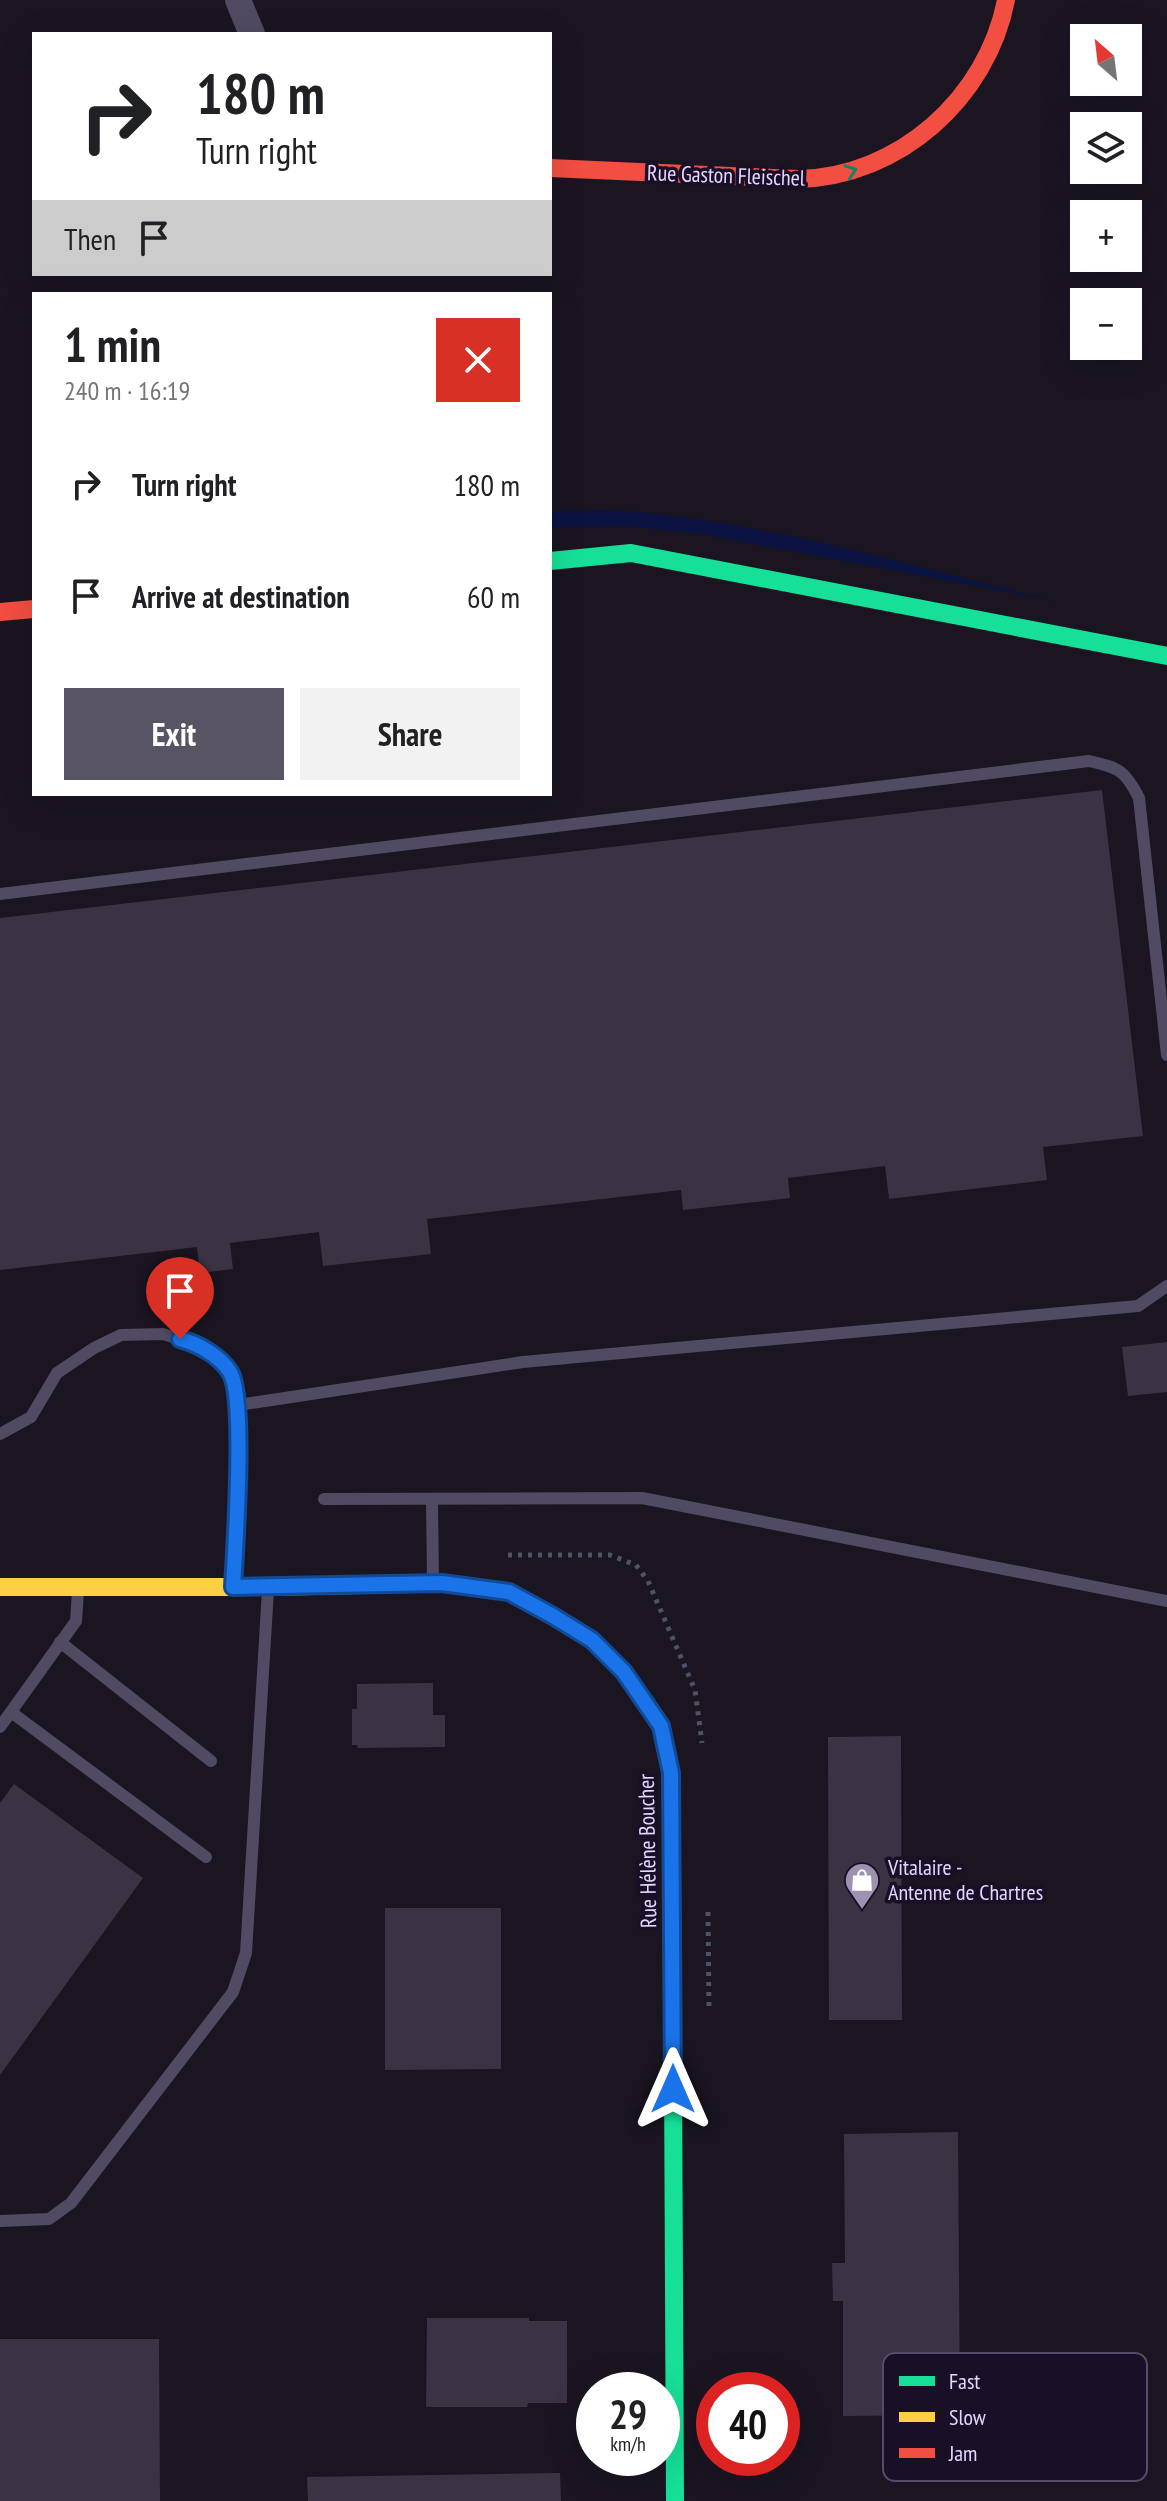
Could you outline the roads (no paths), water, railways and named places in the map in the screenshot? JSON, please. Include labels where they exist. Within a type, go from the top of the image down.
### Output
[{"type":"street","points":[[238,0],[251,32]]},
{"type":"street","name":"Rue Gaston Fleischel","points":[[552,168],[797,180],[840,175],[883,160],[954,106],[975,79],[992,48],[1006,0]]},
{"type":"street","points":[[552,561],[631,553],[1167,656]]},
{"type":"street","points":[[0,612],[32,609]]},
{"type":"street","name":"Rue Hélène Boucher","points":[[0,1587],[433,1584],[509,1592],[592,1640],[624,1672],[661,1726],[671,1773],[675,2501]]},
{"type":"lane","points":[[0,894],[1089,761],[1116,767],[1129,777],[1139,798],[1167,1055]]},
{"type":"lane","points":[[238,1405],[523,1362],[1138,1306],[1167,1286]]},
{"type":"lane","points":[[0,1434],[31,1417],[57,1373],[94,1348],[121,1335],[163,1334],[196,1344],[231,1373],[238,1405],[233,1587]]},
{"type":"lane","points":[[324,1499],[642,1498],[1167,1601]]},
{"type":"lane","points":[[432,1500],[433,1584]]},
{"type":"lane","points":[[0,1727],[76,1621],[78,1587]]},
{"type":"lane","points":[[0,2221],[49,2219],[71,2203],[233,1992],[246,1953],[269,1617],[268,1587]]},
{"type":"lane","points":[[60,1642],[211,1761]]},
{"type":"lane","points":[[11,1712],[206,1857]]},
{"type":"place","name":"Vitalaire - Antenne de Chartres","points":[[862,1911]]}]
